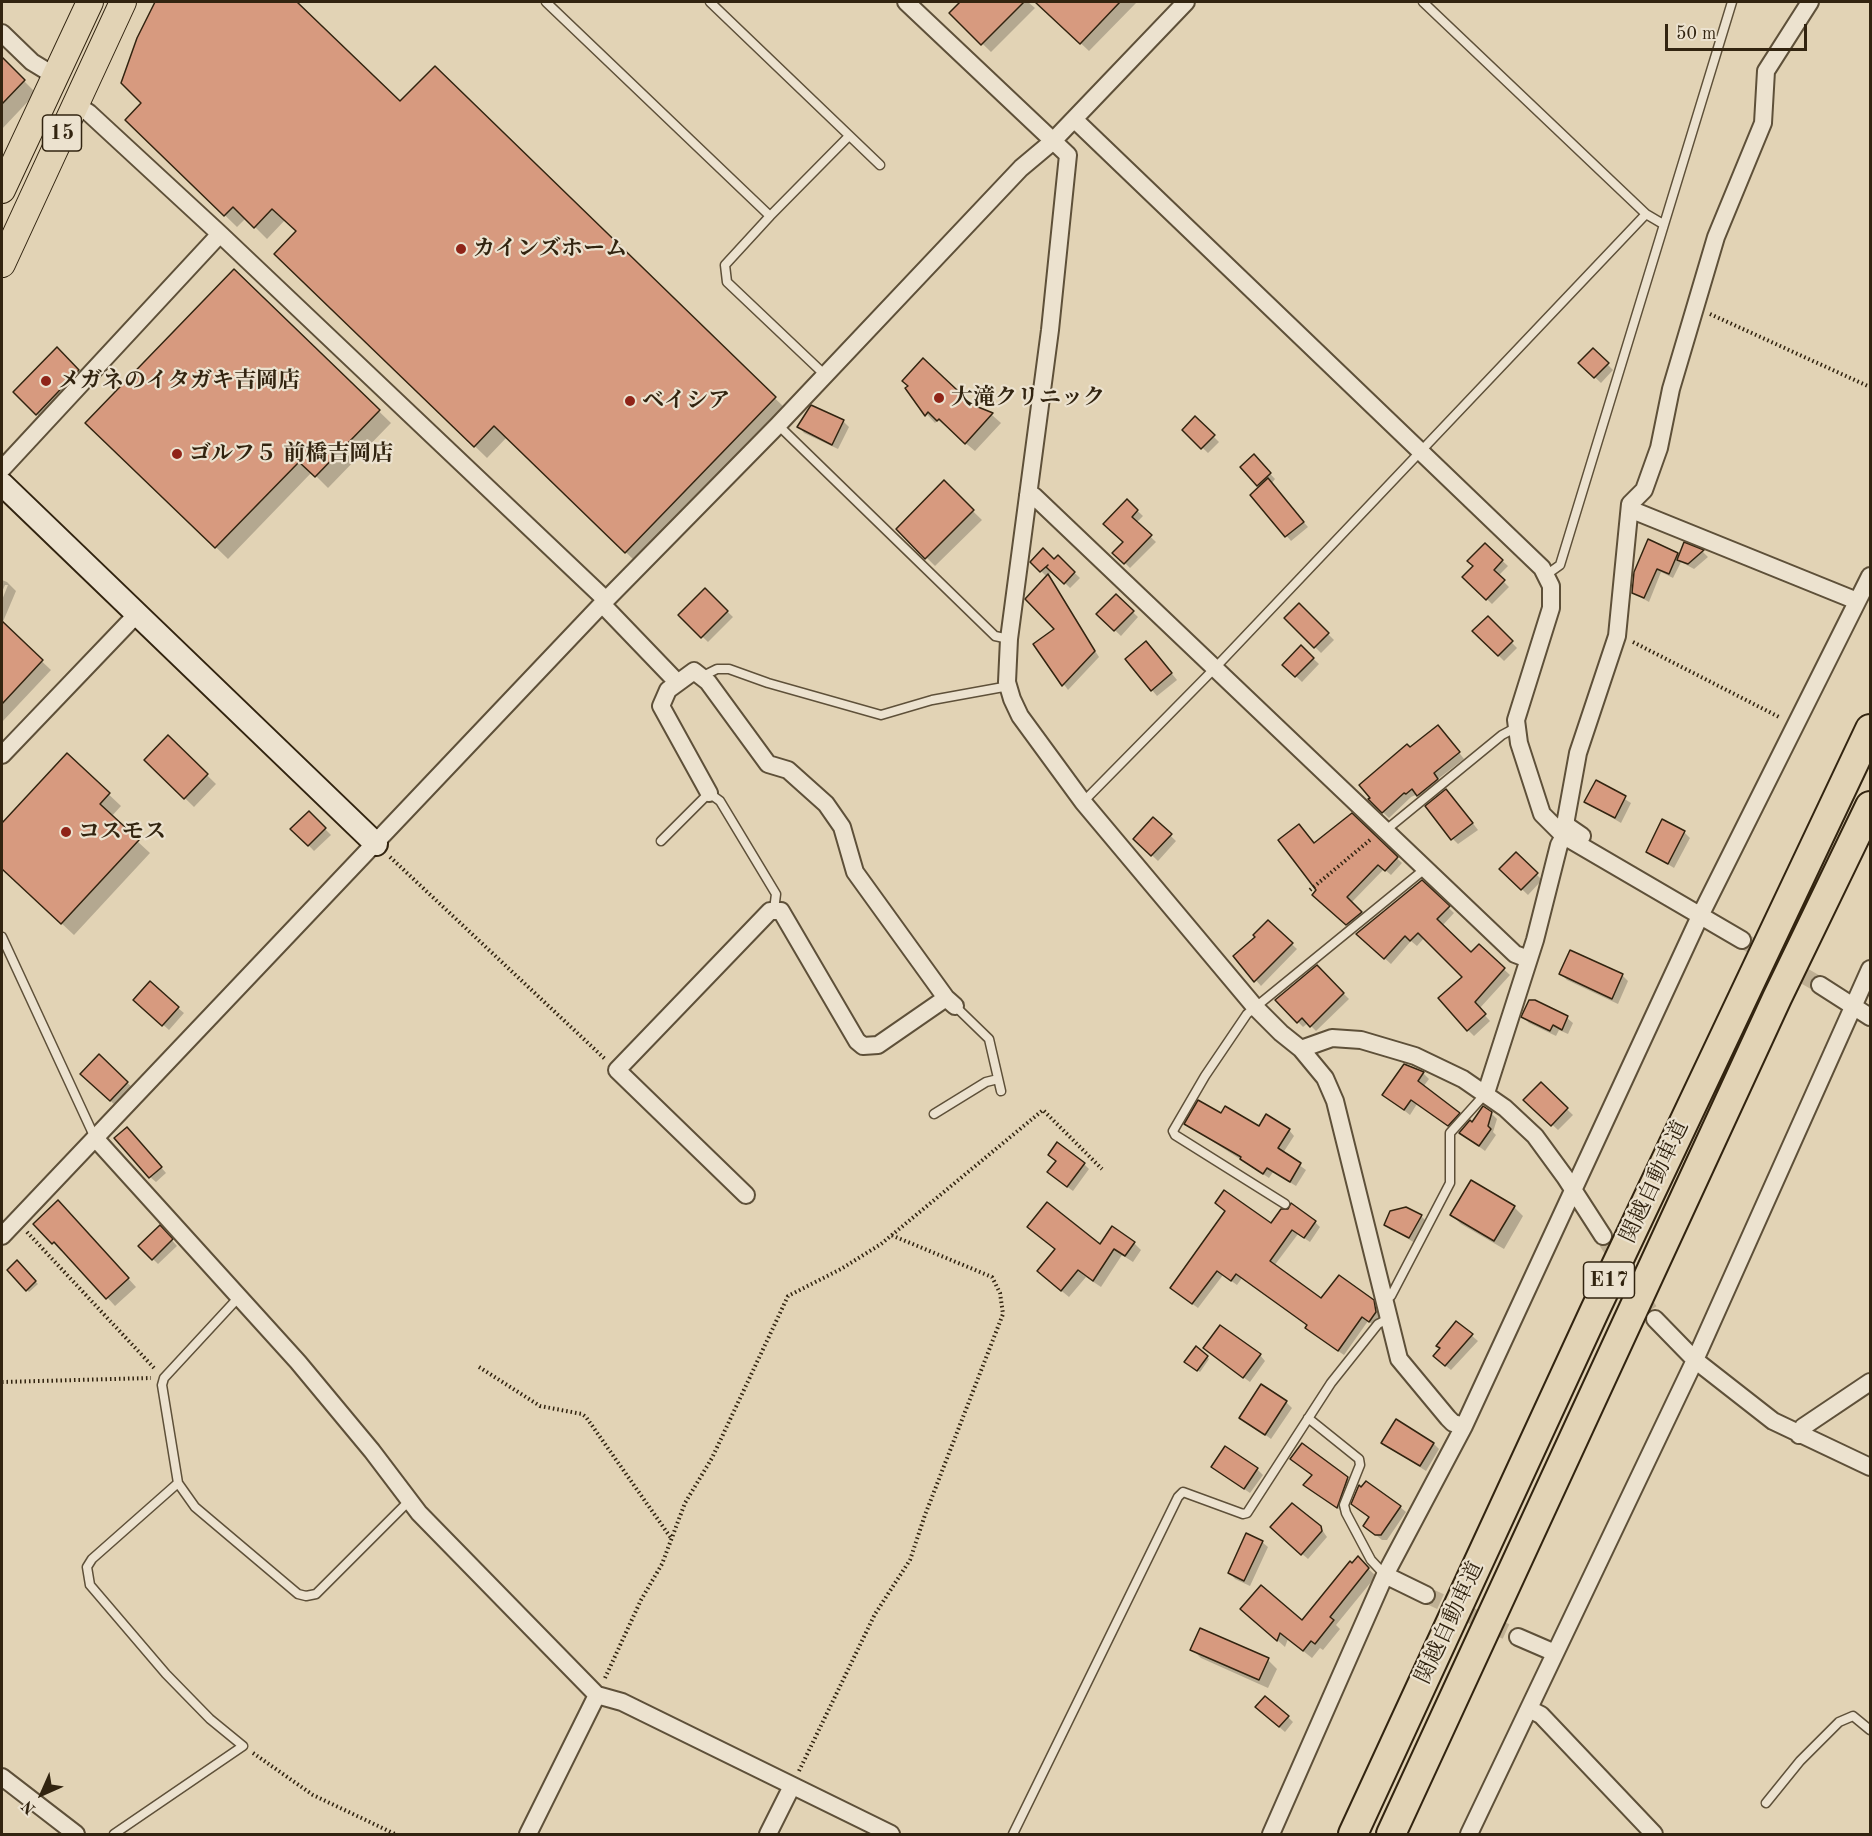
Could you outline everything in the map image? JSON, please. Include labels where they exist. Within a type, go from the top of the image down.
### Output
[{"type":"highway","name":"関越自動車道","points":[[1353,1834],[1605,1288],[1870,729]]},
{"type":"highway","name":"関越自動車道","points":[[1390,1834],[1768,1019],[1870,806]]},
{"type":"main road","name":"15","points":[[2,190],[90,2]]},
{"type":"main road","name":"15","points":[[2,264],[123,2]]},
{"type":"street","points":[[906,2],[1052,142],[1065,151],[1069,160],[1009,639],[1009,686],[1020,716],[1083,802],[1255,1007],[1301,1049],[1325,1078],[1335,1101],[1388,1319],[1403,1366],[1453,1423],[1464,1426]]},
{"type":"street","points":[[2,1236],[604,602],[778,425],[1021,168],[1052,142],[1186,2]]},
{"type":"street","points":[[1692,899],[1574,831],[1566,825],[1566,819],[1578,753],[1617,636],[1630,504],[1644,490],[1659,448],[1671,389],[1716,237],[1763,123],[1766,71],[1810,2]]},
{"type":"street","points":[[2,33],[32,62],[55,76]]},
{"type":"street","points":[[75,104],[89,113],[220,234],[604,602],[676,682]]},
{"type":"street","points":[[1074,119],[1422,452],[1546,575],[1551,586],[1551,608],[1518,712],[1516,728],[1542,814],[1564,836],[1742,940]]},
{"type":"street","points":[[2,469],[220,234]]},
{"type":"street","points":[[2,484],[376,844]]},
{"type":"street","points":[[1028,495],[1034,496],[1515,954],[1528,959]]},
{"type":"street","points":[[1637,512],[1857,600]]},
{"type":"street","points":[[1271,1834],[1385,1575],[1464,1426],[1700,916],[1870,576]]},
{"type":"street","points":[[2,755],[137,614]]},
{"type":"street","points":[[709,793],[661,706],[663,697],[676,682],[694,672],[703,676],[768,764],[788,770],[825,804],[842,826],[855,872],[950,1002],[878,1045],[863,1046],[857,1041],[782,911],[770,911],[616,1070],[746,1196]]},
{"type":"street","points":[[1486,1094],[1528,959],[1559,845],[1564,836]]},
{"type":"street","points":[[1470,1834],[1695,1360],[1870,969]]},
{"type":"street","points":[[1820,985],[1854,1004],[1870,1017]]},
{"type":"street","points":[[1301,1049],[1332,1038],[1361,1040],[1439,1066],[1486,1094],[1511,1112],[1535,1137],[1574,1190],[1603,1236]]},
{"type":"street","points":[[95,1138],[324,1394],[372,1451],[409,1501],[597,1695],[622,1702],[891,1834]]},
{"type":"street","points":[[1655,1319],[1695,1360],[1753,1407],[1799,1435],[1870,1467]]},
{"type":"street","points":[[1799,1435],[1803,1426],[1870,1382]]},
{"type":"street","points":[[1385,1575],[1426,1595]]},
{"type":"street","points":[[1518,1636],[1555,1653]]},
{"type":"street","points":[[528,1834],[597,1695]]},
{"type":"street","points":[[1529,1709],[1541,1715],[1654,1834]]},
{"type":"street","points":[[2,1777],[76,1834]]},
{"type":"street","points":[[768,1834],[792,1786]]},
{"type":"lane","points":[[546,2],[770,216]]},
{"type":"lane","points":[[710,2],[880,165]]},
{"type":"lane","points":[[1423,2],[1646,214],[1663,224]]},
{"type":"lane","points":[[1546,575],[1560,565],[1732,2]]},
{"type":"lane","points":[[824,374],[727,282],[725,265],[849,136]]},
{"type":"lane","points":[[1083,802],[1422,452],[1646,214]]},
{"type":"lane","points":[[778,425],[995,636],[1009,639]]},
{"type":"lane","points":[[703,676],[717,669],[729,669],[768,683],[881,715],[932,699],[1009,686]]},
{"type":"lane","points":[[1386,830],[1502,735],[1516,728]]},
{"type":"lane","points":[[661,841],[709,793],[720,801],[776,894],[774,910]]},
{"type":"lane","points":[[1285,1204],[1175,1135],[1173,1131],[1210,1068],[1255,1007],[1426,868]]},
{"type":"lane","points":[[2,937],[95,1138]]},
{"type":"lane","points":[[950,1002],[989,1039],[1001,1092]]},
{"type":"lane","points":[[934,1114],[986,1082],[998,1078]]},
{"type":"lane","points":[[1383,1298],[1391,1296],[1450,1183],[1450,1133],[1486,1094]]},
{"type":"lane","points":[[238,1298],[164,1378],[162,1385],[178,1483],[195,1507],[298,1594],[306,1596],[316,1594],[409,1501]]},
{"type":"lane","points":[[1013,1834],[1178,1497],[1183,1492],[1243,1514],[1247,1513],[1308,1418],[1363,1341],[1378,1324],[1388,1319]]},
{"type":"lane","points":[[1308,1418],[1359,1459],[1360,1465],[1344,1505],[1371,1560],[1385,1575]]},
{"type":"lane","points":[[114,1834],[243,1746],[210,1719],[166,1674],[90,1585],[87,1567],[92,1559],[178,1483]]},
{"type":"lane","points":[[1766,1803],[1800,1761],[1839,1722],[1853,1716],[1870,1731]]},
{"type":"path","points":[[1704,311],[1870,387]]},
{"type":"path","points":[[1625,638],[1795,726]]},
{"type":"path","points":[[1310,890],[1386,830]]},
{"type":"path","points":[[376,844],[616,1070]]},
{"type":"path","points":[[597,1695],[672,1539],[685,1503],[712,1458],[788,1296],[855,1261],[891,1235],[1043,1110],[1102,1168]]},
{"type":"path","points":[[17,1221],[164,1378]]},
{"type":"path","points":[[792,1786],[874,1614],[910,1560],[925,1515],[1003,1314],[1000,1293],[992,1277],[891,1235]]},
{"type":"path","points":[[478,1367],[540,1406],[582,1414],[586,1417],[672,1539]]},
{"type":"path","points":[[2,1382],[164,1378]]},
{"type":"path","points":[[243,1746],[313,1795],[395,1834]]},
{"type":"building","points":[[155,2],[297,2],[400,101],[435,66],[776,397],[625,553],[494,426],[474,447],[274,254],[296,231],[272,209],[254,228],[233,207],[224,216],[125,120],[141,103],[121,83],[137,38]]},
{"type":"building","points":[[960,2],[1024,2],[981,45],[949,13]]},
{"type":"building","points":[[1035,2],[1120,2],[1080,44]]},
{"type":"building","points":[[2,57],[25,80],[2,104]]},
{"type":"building","points":[[234,269],[380,410],[315,477],[299,462],[215,548],[85,423]]},
{"type":"building","name":"メガネのイタガキ吉岡店","points":[[57,347],[79,370],[36,415],[13,392]]},
{"type":"building","points":[[1593,348],[1609,363],[1594,378],[1578,363]]},
{"type":"building","name":"大滝クリニック","points":[[923,358],[973,405],[993,413],[965,444],[939,419],[937,421],[928,412],[925,416],[905,388],[908,386],[902,381]]},
{"type":"building","points":[[811,405],[844,420],[832,445],[797,427]]},
{"type":"building","points":[[1195,416],[1215,435],[1201,449],[1182,430]]},
{"type":"building","points":[[1254,454],[1271,473],[1257,486],[1240,467]]},
{"type":"building","points":[[1268,478],[1304,522],[1285,537],[1250,495]]},
{"type":"building","points":[[944,480],[974,510],[925,559],[896,529]]},
{"type":"building","points":[[1127,499],[1138,510],[1132,517],[1152,535],[1124,564],[1112,553],[1123,542],[1103,524]]},
{"type":"building","points":[[1648,539],[1678,553],[1669,574],[1657,569],[1644,598],[1632,593],[1634,572]]},
{"type":"building","points":[[1684,542],[1704,550],[1688,564],[1677,560]]},
{"type":"building","points":[[1485,543],[1503,560],[1494,570],[1505,580],[1486,600],[1462,577],[1473,566],[1467,561]]},
{"type":"building","points":[[1043,548],[1054,559],[1058,555],[1075,572],[1064,584],[1046,567],[1048,565],[1040,572],[1030,562]]},
{"type":"building","points":[[1048,574],[1095,651],[1062,686],[1033,644],[1054,629],[1025,599]]},
{"type":"building","points":[[705,588],[728,611],[701,638],[678,615]]},
{"type":"building","points":[[1116,594],[1134,611],[1114,631],[1096,614]]},
{"type":"building","points":[[1299,603],[1329,633],[1314,648],[1284,618]]},
{"type":"building","points":[[1488,616],[1513,641],[1498,656],[1472,631]]},
{"type":"building","points":[[2,621],[43,660],[2,704]]},
{"type":"building","points":[[1146,641],[1172,673],[1151,691],[1125,659]]},
{"type":"building","points":[[1301,645],[1314,658],[1295,677],[1282,665]]},
{"type":"building","points":[[1438,725],[1460,752],[1434,773],[1438,779],[1417,796],[1412,789],[1404,793],[1382,813],[1368,799],[1370,798],[1359,785],[1407,744],[1410,747]]},
{"type":"building","points":[[168,735],[208,774],[184,799],[144,760]]},
{"type":"building","name":"コスモス","points":[[67,753],[110,793],[100,804],[139,840],[61,924],[2,869],[2,823]]},
{"type":"building","points":[[1596,780],[1626,796],[1615,818],[1584,802]]},
{"type":"building","points":[[1446,789],[1473,823],[1451,840],[1425,806]]},
{"type":"building","points":[[309,811],[326,828],[308,846],[290,829]]},
{"type":"building","points":[[1352,813],[1398,857],[1385,871],[1378,865],[1347,897],[1362,912],[1346,925],[1312,895],[1316,890],[1278,840],[1299,824],[1314,843]]},
{"type":"building","points":[[1153,817],[1172,834],[1151,856],[1133,839]]},
{"type":"building","points":[[1662,819],[1685,831],[1668,864],[1646,852]]},
{"type":"building","points":[[1516,852],[1538,873],[1521,890],[1499,869]]},
{"type":"building","points":[[1422,880],[1450,906],[1437,919],[1471,952],[1479,944],[1505,968],[1475,1002],[1486,1014],[1467,1031],[1438,998],[1462,977],[1418,933],[1410,941],[1405,936],[1384,959],[1356,934]]},
{"type":"building","points":[[1268,920],[1293,943],[1254,982],[1233,956],[1255,937],[1253,935]]},
{"type":"building","points":[[1570,950],[1623,974],[1612,999],[1559,974]]},
{"type":"building","points":[[1317,965],[1344,993],[1310,1027],[1302,1018],[1297,1023],[1275,1000]]},
{"type":"building","points":[[150,981],[179,1007],[162,1026],[133,1000]]},
{"type":"building","points":[[1529,1000],[1535,1000],[1568,1016],[1562,1030],[1553,1025],[1550,1031],[1521,1017]]},
{"type":"building","points":[[99,1054],[128,1082],[110,1101],[80,1074]]},
{"type":"building","points":[[1404,1064],[1424,1072],[1418,1081],[1460,1113],[1448,1126],[1411,1100],[1404,1110],[1382,1095]]},
{"type":"building","points":[[1541,1082],[1568,1108],[1551,1126],[1523,1100]]},
{"type":"building","points":[[1198,1100],[1221,1113],[1225,1106],[1259,1126],[1266,1114],[1290,1129],[1278,1148],[1301,1163],[1290,1182],[1267,1168],[1263,1174],[1240,1159],[1241,1157],[1184,1124]]},
{"type":"building","points":[[1483,1106],[1492,1112],[1488,1126],[1491,1129],[1479,1146],[1459,1133],[1470,1120],[1472,1122]]},
{"type":"building","points":[[127,1127],[162,1167],[149,1178],[114,1138]]},
{"type":"building","points":[[1057,1142],[1085,1163],[1067,1187],[1047,1172],[1056,1161],[1048,1155]]},
{"type":"building","points":[[1471,1180],[1515,1206],[1494,1241],[1450,1215]]},
{"type":"building","points":[[1224,1190],[1271,1223],[1281,1209],[1288,1209],[1291,1203],[1316,1221],[1304,1238],[1292,1230],[1270,1261],[1321,1298],[1339,1275],[1374,1300],[1376,1312],[1369,1322],[1362,1317],[1338,1351],[1305,1328],[1307,1325],[1236,1274],[1231,1281],[1217,1271],[1192,1304],[1170,1288],[1225,1211],[1215,1203]]},
{"type":"building","points":[[58,1200],[129,1278],[106,1299],[54,1242],[52,1244],[33,1224]]},
{"type":"building","points":[[1047,1202],[1100,1244],[1112,1226],[1135,1242],[1125,1256],[1114,1249],[1093,1281],[1078,1270],[1061,1291],[1037,1271],[1055,1249],[1027,1227]]},
{"type":"building","points":[[1406,1207],[1422,1215],[1409,1238],[1384,1225],[1390,1211]]},
{"type":"building","points":[[160,1225],[173,1239],[152,1260],[138,1246]]},
{"type":"building","points":[[17,1260],[36,1281],[26,1291],[7,1270]]},
{"type":"building","points":[[1456,1321],[1473,1334],[1445,1366],[1433,1356],[1440,1348],[1436,1346]]},
{"type":"building","points":[[1220,1325],[1261,1354],[1243,1378],[1203,1348]]},
{"type":"building","points":[[1196,1346],[1208,1356],[1197,1371],[1184,1362]]},
{"type":"building","points":[[1261,1384],[1287,1401],[1265,1435],[1239,1418]]},
{"type":"building","points":[[1396,1419],[1434,1443],[1420,1466],[1381,1443]]},
{"type":"building","points":[[1302,1443],[1348,1477],[1337,1508],[1303,1485],[1312,1475],[1290,1459]]},
{"type":"building","points":[[1225,1446],[1258,1468],[1244,1489],[1211,1467]]},
{"type":"building","points":[[1366,1481],[1401,1506],[1381,1535],[1375,1535],[1363,1526],[1369,1517],[1351,1504],[1359,1485],[1361,1487]]},
{"type":"building","points":[[1292,1503],[1321,1526],[1322,1531],[1301,1555],[1270,1527]]},
{"type":"building","points":[[1246,1533],[1263,1541],[1244,1581],[1228,1573]]},
{"type":"building","points":[[1358,1556],[1369,1568],[1330,1617],[1334,1620],[1315,1644],[1311,1641],[1303,1651],[1280,1633],[1277,1641],[1240,1609],[1261,1585],[1302,1620],[1350,1561],[1352,1563]]},
{"type":"building","points":[[1200,1628],[1269,1658],[1259,1680],[1190,1650]]},
{"type":"building","points":[[1265,1696],[1289,1716],[1279,1727],[1255,1707]]},
{"type":"tunnel","points":[[1742,940],[1820,985]]},
{"type":"tunnel","points":[[1603,1236],[1655,1319]]},
{"type":"tunnel","points":[[1426,1595],[1518,1637]]},
{"type":"place","name":"カインズホーム","points":[[461,249]]},
{"type":"place","name":"メガネのイタガキ吉岡店","points":[[46,381]]},
{"type":"place","name":"大滝クリニック","points":[[939,398]]},
{"type":"place","name":"ベイシア","points":[[630,401]]},
{"type":"place","name":"ゴルフ５ 前橋吉岡店","points":[[177,454]]},
{"type":"place","name":"コスモス","points":[[66,832]]}]
